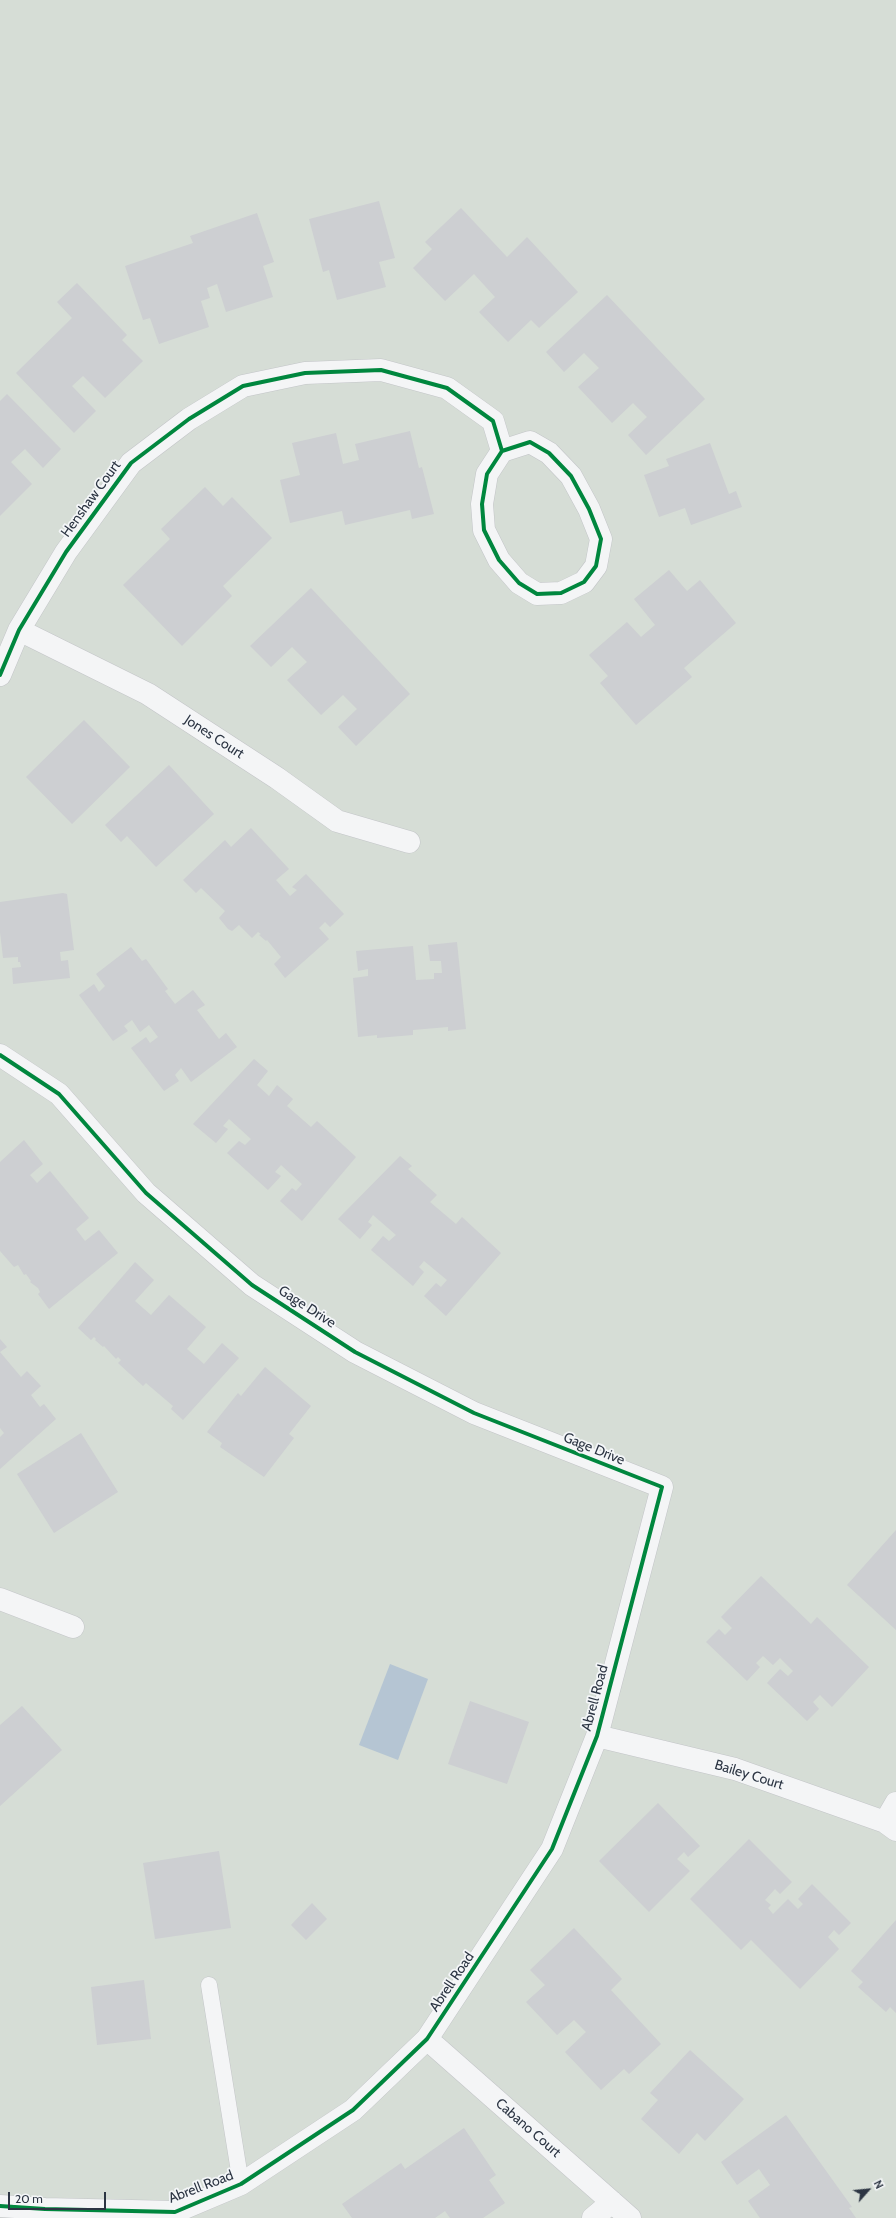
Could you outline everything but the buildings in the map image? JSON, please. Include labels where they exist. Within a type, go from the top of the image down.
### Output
[{"type":"street","name":"Henshaw Court","points":[[0,675],[19,630],[66,552],[131,463],[189,419],[243,386],[304,373],[381,370],[447,388],[492,421],[502,451]]},
{"type":"street","points":[[530,442],[549,453],[570,476],[589,509],[601,539],[596,566],[584,582],[561,593],[537,594],[519,582],[499,560],[484,530],[482,504],[487,474],[502,451],[530,442]]},
{"type":"street","name":"Jones Court","points":[[19,630],[148,694],[277,778],[337,821],[408,842]]},
{"type":"street","name":"Gage Drive","points":[[0,1055],[59,1094],[146,1193],[259,1289],[356,1352],[474,1413],[662,1487]]},
{"type":"street","name":"Abrell Road","points":[[0,2206],[45,2209],[175,2212],[241,2184],[353,2110],[427,2039],[552,1849],[597,1736],[662,1487]]},
{"type":"street","points":[[0,1599],[73,1627]]},
{"type":"street","name":"Bailey Court","points":[[597,1736],[735,1769],[890,1826]]},
{"type":"street","points":[[890,1826],[896,1803]]},
{"type":"street","name":"Cabano Court","points":[[427,2039],[630,2218]]},
{"type":"street","points":[[593,2218],[612,2202]]},
{"type":"lane","points":[[209,1985],[241,2184]]},
{"type":"shaded area","points":[[0,0],[896,0],[896,2218],[0,2218]]},
{"type":"water","points":[[390,1664],[428,1679],[398,1760],[359,1745]]},
{"type":"cycle path","points":[[0,675],[19,630],[66,552],[131,463],[189,419],[243,386],[305,373],[381,370],[447,388],[493,421],[502,451],[487,474],[482,504],[484,530],[499,560],[519,583],[537,594],[561,593],[584,582],[596,566],[601,539],[589,509],[571,476],[549,453],[530,442],[502,451]]},
{"type":"cycle path","points":[[0,1055],[59,1094],[146,1193],[252,1285],[355,1352],[474,1413],[662,1487],[597,1736],[552,1849],[427,2039],[353,2110],[241,2184],[175,2212],[45,2209],[0,2206]]}]
